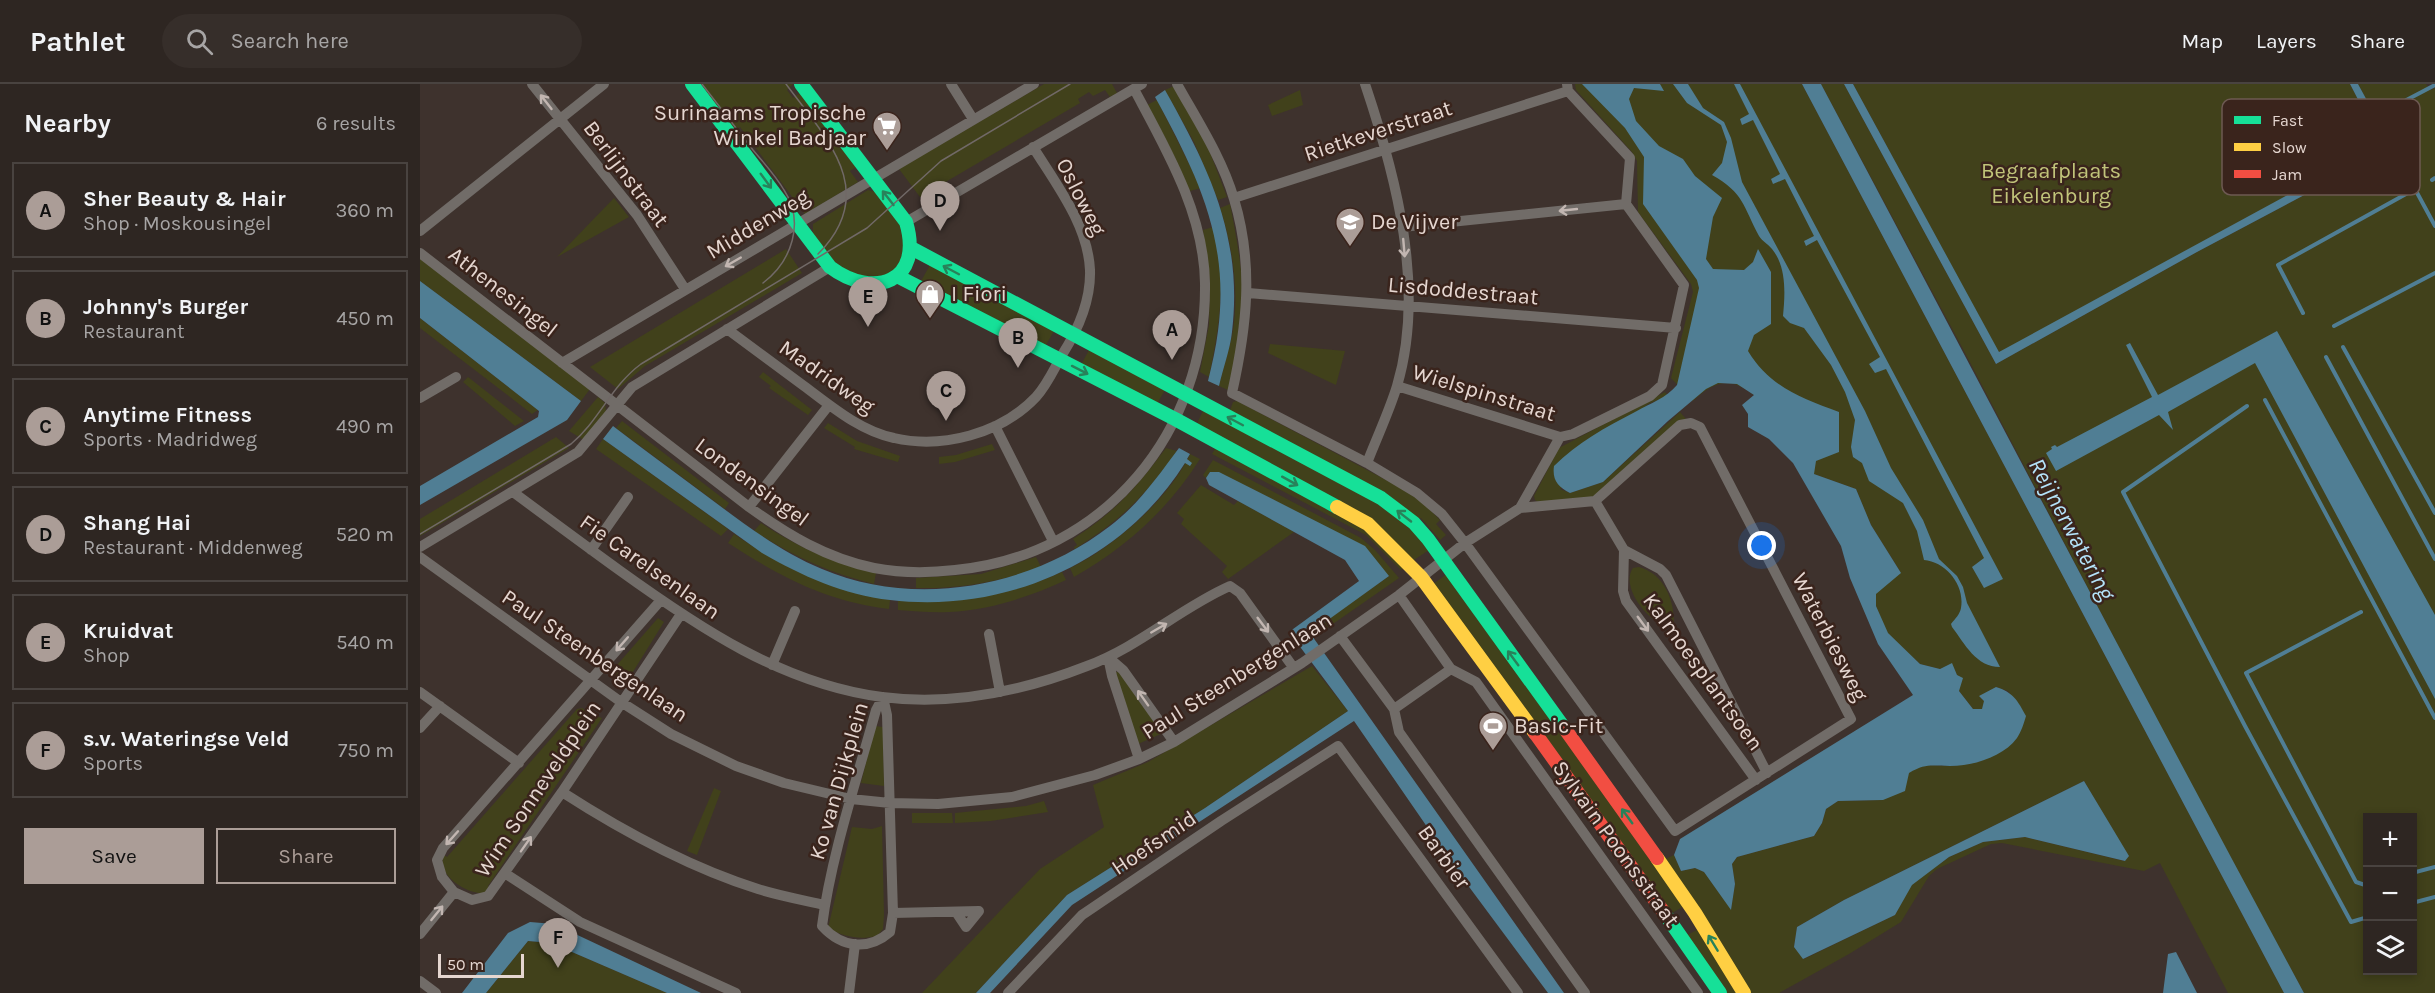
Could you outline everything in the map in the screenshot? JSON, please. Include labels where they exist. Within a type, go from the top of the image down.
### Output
[{"type":"street","name":"Berlijnstraat","points":[[532,84],[637,215],[685,289]]},
{"type":"street","points":[[420,231],[604,84]]},
{"type":"street","points":[[692,84],[830,267],[857,283],[873,285],[887,282],[897,276],[907,263],[912,249],[912,236],[906,222],[801,84]]},
{"type":"street","points":[[951,84],[973,119]]},
{"type":"street","name":"Middenweg","points":[[562,363],[1034,84]]},
{"type":"street","points":[[1177,84],[1210,142],[1234,198],[1245,250],[1248,293],[1244,341],[1232,393],[1367,463],[1418,493],[1442,514],[1465,543]]},
{"type":"street","points":[[1365,84],[1386,149],[1402,227],[1408,306],[1397,386],[1367,463]]},
{"type":"street","points":[[906,222],[1138,87]]},
{"type":"street","name":"Londensingel","points":[[618,405],[779,529],[817,550],[840,559],[886,570],[938,572],[977,568],[1017,558],[1090,521],[1118,498],[1145,469],[1170,433],[1186,396],[1200,345],[1204,315],[1205,281],[1193,213],[1138,87]]},
{"type":"street","points":[[1520,508],[1560,437],[1573,434],[1650,396],[1662,385],[1684,285],[1626,204],[1630,158],[1568,87]]},
{"type":"street","name":"Rietkeverstraat","points":[[1234,198],[1568,87]]},
{"type":"street","name":"Osloweg","points":[[1033,147],[1070,208],[1087,248],[1089,286],[1074,336],[1059,360]]},
{"type":"street","points":[[1402,227],[1626,204]]},
{"type":"street","points":[[912,249],[1382,498],[1414,523],[1695,914],[1744,993]]},
{"type":"street","name":"Athenesingel","points":[[420,253],[562,363]]},
{"type":"street","points":[[420,547],[578,452],[632,387],[830,267]]},
{"type":"street","points":[[897,276],[1175,419],[1368,524],[1421,577],[1675,927],[1720,993]]},
{"type":"street","name":"Lisdoddestraat","points":[[1248,293],[1676,328]]},
{"type":"street","name":"Madridweg","points":[[727,329],[829,405],[870,431],[911,442],[957,439],[995,426],[1035,397],[1059,360]]},
{"type":"street","points":[[562,363],[618,405]]},
{"type":"street","points":[[420,398],[456,377]]},
{"type":"street","name":"Wielspinstraat","points":[[1397,386],[1560,437]]},
{"type":"street","points":[[749,507],[829,405]]},
{"type":"street","name":"Waterbiesweg","points":[[1465,543],[1675,831],[1851,719],[1700,427],[1691,423],[1680,425],[1595,501]]},
{"type":"street","points":[[995,426],[1053,541]]},
{"type":"street","name":"Fie Carelsenlaan","points":[[513,492],[661,600],[720,639],[772,665],[830,685],[883,697],[941,698],[1000,692],[1051,680],[1108,657],[1230,586],[1240,593],[1297,665]]},
{"type":"street","points":[[591,550],[628,497]]},
{"type":"street","points":[[1520,508],[1595,501],[1624,550]]},
{"type":"street","name":"Paul Steenbergenlaan","points":[[420,557],[621,702],[672,734],[736,766],[784,783],[851,799],[938,804],[1012,797],[1059,786],[1140,759],[1174,742],[1324,648],[1399,595],[1465,543],[1520,508]]},
{"type":"street","name":"Kalmoesplantsoen","points":[[1756,780],[1626,601],[1623,591],[1624,550],[1666,574],[1767,773]]},
{"type":"street","name":"Sylvain Poonsstraat","points":[[1399,595],[1451,669],[1476,682],[1698,993]]},
{"type":"street","name":"Wim Sonneveldplein","points":[[661,600],[443,848],[437,860],[442,878],[454,892],[472,900],[488,896],[506,874],[681,614]]},
{"type":"street","points":[[772,665],[795,611]]},
{"type":"street","points":[[989,634],[1000,692]]},
{"type":"street","points":[[1340,636],[1394,709],[1399,732],[1585,993]]},
{"type":"street","points":[[1108,657],[1123,670],[1174,742]]},
{"type":"street","points":[[1108,657],[1140,759]]},
{"type":"street","points":[[1394,709],[1451,669]]},
{"type":"street","points":[[420,692],[519,763]]},
{"type":"street","name":"Ko van Dijkplein","points":[[883,697],[887,715],[893,913],[890,932],[877,943],[855,944],[833,938],[822,926],[851,799],[876,710],[883,697]]},
{"type":"street","points":[[420,728],[440,706]]},
{"type":"street","name":"Barbier","points":[[1338,746],[1518,992]]},
{"type":"street","name":"Hoefsmid","points":[[1008,993],[1082,915],[1221,821],[1338,746]]},
{"type":"street","points":[[562,792],[620,829],[687,862],[759,889],[825,906]]},
{"type":"street","points":[[506,874],[580,922],[736,993]]},
{"type":"street","name":"Wim Sonneveldplein","points":[[420,934],[454,892]]},
{"type":"street","points":[[893,913],[956,912]]},
{"type":"street","points":[[1675,927],[1695,914]]},
{"type":"street","points":[[849,993],[855,944]]},
{"type":"street","points":[[420,981],[436,993]]},
{"type":"green space","points":[[698,84],[793,84],[787,90],[793,98],[801,92],[858,166],[850,171],[858,182],[805,214],[740,127],[734,131]]},
{"type":"green space","points":[[1044,84],[1112,84],[1117,93],[1110,97],[1105,90],[1093,96],[1089,92],[1078,99],[1080,103],[920,197],[899,169]]},
{"type":"green space","points":[[1575,84],[1802,84],[2284,993],[2228,993],[2160,863],[2144,871],[2002,843],[1991,844],[1937,869],[1929,876],[1901,922],[1849,954],[1779,993],[1749,993],[1663,860],[1674,855],[1681,871],[1695,868],[1704,872],[1731,909],[1735,884],[1732,864],[1737,857],[1814,836],[1822,823],[1826,809],[1838,801],[1883,800],[1909,772],[1923,765],[1952,766],[1981,761],[2011,695],[2008,691],[1996,687],[1980,697],[1984,701],[1983,709],[1973,709],[1959,691],[1957,675],[1951,664],[1940,669],[1920,664],[1886,633],[1872,595],[1900,571],[1871,525],[1856,489],[1814,474],[1754,395],[1745,389],[1730,383],[1722,383],[1708,389],[1693,401],[1671,378],[1693,292],[1691,284],[1638,212],[1637,161],[1632,152],[1576,90]],"holes":[[[2084,781],[2128,856],[2124,861],[2025,837],[1983,842],[1949,857],[1911,885],[1895,915],[1804,959],[1794,947],[1797,927],[1844,900]]]},
{"type":"green space","points":[[1821,84],[1844,84],[1996,364],[2304,195],[2420,195],[2420,99],[2366,99],[2358,84],[2426,84],[2430,90],[2435,88],[2435,993],[2304,993],[2211,823],[1963,349]]},
{"type":"green space","name":"Begraafplaats Eikelenburg","points":[[1853,84],[2350,84],[2358,99],[2222,99],[2222,195],[2289,195],[1999,353]]},
{"type":"green space","points":[[1174,86],[1204,137],[1227,197],[1218,200],[1194,142],[1165,90]]},
{"type":"green space","points":[[1300,90],[1303,105],[1272,116],[1268,105]]},
{"type":"green space","points":[[1157,100],[1201,188],[1190,191],[1147,105]]},
{"type":"green space","points":[[868,190],[879,193],[894,210],[907,241],[899,268],[882,279],[854,278],[828,257],[813,235],[813,224]]},
{"type":"green space","points":[[614,198],[629,217],[557,257]]},
{"type":"green space","points":[[1230,204],[1240,260],[1243,302],[1240,335],[1228,390],[1219,386],[1232,336],[1235,288],[1232,255],[1220,208]]},
{"type":"green space","points":[[1213,227],[1218,245],[1221,283],[1219,321],[1209,377],[1200,372],[1209,325],[1210,283],[1203,230]]},
{"type":"green space","points":[[786,249],[802,273],[645,366],[618,389],[590,367]]},
{"type":"green space","points":[[420,258],[590,389],[581,401],[420,281]]},
{"type":"green space","points":[[931,263],[1055,329],[1045,347],[920,283]]},
{"type":"green space","points":[[420,318],[538,410],[532,414],[420,328]]},
{"type":"green space","points":[[1270,344],[1345,351],[1336,385],[1268,353]]},
{"type":"green space","points":[[1090,348],[1166,388],[1157,404],[1081,365]]},
{"type":"green space","points":[[763,372],[812,410],[808,415],[769,388],[771,386],[759,377]]},
{"type":"green space","points":[[468,377],[524,421],[515,426],[463,382]]},
{"type":"green space","points":[[1665,392],[1668,396],[1648,404],[1560,489],[1570,493],[1603,482],[1680,412],[1686,419],[1597,495],[1586,499],[1539,503],[1535,500],[1534,496],[1559,448]]},
{"type":"green space","points":[[598,397],[605,403],[606,411],[584,440],[569,431]]},
{"type":"green space","points":[[1237,401],[1401,488],[1423,503],[1440,520],[1436,524],[1446,535],[1440,540],[1421,518],[1412,518],[1229,413],[1233,402]]},
{"type":"green space","points":[[1204,408],[1393,511],[1429,550],[1414,560],[1377,525],[1196,426]]},
{"type":"green space","points":[[622,421],[729,503],[725,509],[616,428]]},
{"type":"green space","points":[[828,423],[857,441],[900,456],[898,462],[854,449],[855,447],[824,428]]},
{"type":"green space","points":[[556,437],[569,448],[420,536],[420,519]]},
{"type":"green space","points":[[603,439],[728,529],[721,536],[596,449]]},
{"type":"green space","points":[[992,444],[995,450],[955,462],[939,464],[939,457],[956,455]]},
{"type":"green space","points":[[1216,447],[1358,522],[1405,567],[1401,570],[1366,535],[1212,454]]},
{"type":"green space","points":[[1166,448],[1177,451],[1143,494],[1107,527],[1075,549],[1077,545],[1073,539],[1101,519],[1124,498]]},
{"type":"green space","points":[[1190,454],[1200,459],[1160,511],[1128,540],[1074,577],[1070,568],[1104,548],[1139,520],[1169,488]]},
{"type":"green space","points":[[1213,460],[1361,538],[1375,550],[1399,578],[1317,635],[1313,630],[1389,576],[1210,472],[1206,478],[1203,475]]},
{"type":"green space","points":[[1201,485],[1234,505],[1238,501],[1294,532],[1228,579],[1222,572],[1227,566],[1181,524],[1184,519],[1177,513]]},
{"type":"green space","points":[[761,523],[816,553],[876,573],[874,584],[827,569],[783,548],[754,531]]},
{"type":"green space","points":[[734,534],[772,558],[808,576],[846,590],[890,600],[889,609],[824,594],[785,577],[728,543]]},
{"type":"green space","points":[[1036,557],[1041,567],[1010,577],[963,586],[916,588],[916,578],[981,574]]},
{"type":"green space","points":[[1639,567],[1655,575],[1666,589],[1674,614],[1674,623],[1671,626],[1663,625],[1646,613],[1634,595],[1630,585],[1630,576],[1633,568]]},
{"type":"green space","points":[[1062,572],[1066,580],[1024,597],[980,609],[949,612],[898,610],[898,600],[962,599],[1002,593],[1042,581]]},
{"type":"green space","points":[[1447,574],[1686,905],[1672,913],[1433,584]]},
{"type":"green space","points":[[658,618],[664,622],[626,683],[610,673]]},
{"type":"green space","points":[[1312,666],[1348,711],[1205,808],[1067,895],[976,993],[922,993],[1040,869],[1104,827],[1093,785],[1148,762]]},
{"type":"green space","points":[[1119,671],[1163,733],[1138,744],[1114,673]]},
{"type":"green space","points":[[582,708],[602,718],[488,886],[490,889],[485,893],[478,893],[462,887],[444,870],[442,862],[444,855],[447,857],[577,709]]},
{"type":"green space","points":[[875,726],[883,727],[884,786],[861,783]]},
{"type":"green space","points":[[714,788],[721,791],[697,855],[687,851]]},
{"type":"green space","points":[[1044,801],[1048,812],[991,821],[955,823],[955,813],[1026,806]]},
{"type":"green space","points":[[912,813],[952,813],[953,823],[912,823]]},
{"type":"green space","points":[[882,826],[883,929],[877,936],[870,937],[858,938],[840,934],[828,928],[852,827],[872,829]]},
{"type":"green space","points":[[1701,928],[1741,993],[1723,993],[1687,935]]},
{"type":"green space","points":[[528,941],[551,943],[667,993],[486,993]]},
{"type":"water","points":[[1582,84],[1660,84],[1664,91],[1634,88],[1629,99],[1636,121],[1659,146],[1683,159],[1695,176],[1722,198],[1713,217],[1706,259],[1713,269],[1744,270],[1753,262],[1758,249],[1771,272],[1771,324],[1754,335],[1748,351],[1766,374],[1776,382],[1799,396],[1839,412],[1839,452],[1816,461],[1814,474],[1856,489],[1871,525],[1901,573],[1876,594],[1876,606],[1888,633],[1920,664],[1940,669],[1952,663],[1957,675],[1963,678],[1959,691],[1973,709],[1982,709],[1984,701],[1979,696],[1996,687],[2014,698],[2026,716],[2017,738],[1996,755],[1968,764],[1920,768],[1909,773],[1905,791],[1883,800],[1838,801],[1826,809],[1822,823],[1814,836],[1737,857],[1732,864],[1735,884],[1731,910],[1704,872],[1695,868],[1681,871],[1674,855],[1680,839],[1913,695],[1878,644],[1850,578],[1841,546],[1793,463],[1769,439],[1748,427],[1748,414],[1742,405],[1754,395],[1737,384],[1718,383],[1706,389],[1603,482],[1570,493],[1557,482],[1554,466],[1572,450],[1663,397],[1677,385],[1699,288],[1697,280],[1643,204],[1644,157],[1625,128]]},
{"type":"water","points":[[1673,84],[1688,84],[1703,108],[1724,122],[1731,138],[1742,182],[1865,411],[1891,468],[1923,520],[1939,559],[1957,576],[1963,587],[1967,603],[2000,667],[1978,659],[1952,627],[1951,624],[1961,608],[1957,583],[1940,565],[1924,560],[1917,531],[1903,503],[1869,481],[1862,463],[1853,457],[1851,447],[1855,420],[1845,392],[1831,365],[1804,328],[1790,323],[1783,316],[1784,281],[1777,256],[1759,236],[1737,194],[1712,175],[1722,163],[1727,142],[1721,125],[1687,103]]},
{"type":"water","points":[[1734,84],[1740,84],[2003,579],[1984,588],[1972,567],[1984,558],[1886,369],[1875,373],[1869,364],[1880,357],[1817,240],[1806,246],[1804,241],[1814,236],[1785,179],[1773,184],[1771,179],[1780,174],[1753,120],[1742,125],[1740,119],[1749,114]]},
{"type":"water","points":[[1802,84],[1821,84],[2304,993],[2284,993]]},
{"type":"water","points":[[1844,84],[1853,84],[1999,352],[2287,195],[2304,195],[2197,252],[1996,364]]},
{"type":"water","points":[[2350,84],[2358,84],[2366,99],[2358,99]]},
{"type":"water","points":[[1165,90],[1209,177],[1228,235],[1234,298],[1232,332],[1219,386],[1208,381],[1217,337],[1220,298],[1219,267],[1214,237],[1197,181],[1155,97]]},
{"type":"water","points":[[420,281],[581,401],[567,420],[420,505],[420,486],[538,417],[539,411],[420,318]]},
{"type":"water","points":[[2277,331],[2435,615],[2435,699],[2255,363],[2168,412],[2173,430],[2159,415],[2056,471],[2046,453],[2052,449],[2051,447],[2055,445],[2057,447],[2152,397],[2126,345],[2130,343],[2158,395]]},
{"type":"water","points":[[613,426],[744,523],[789,553],[822,569],[858,581],[896,588],[934,589],[972,585],[1009,577],[1045,564],[1079,547],[1120,518],[1147,490],[1179,448],[1190,454],[1187,459],[1192,463],[1190,466],[1185,463],[1159,498],[1129,528],[1095,554],[1057,574],[1018,589],[976,598],[933,602],[890,600],[840,589],[792,569],[762,553],[603,439]]},
{"type":"water","points":[[1210,472],[1219,472],[1365,546],[1389,576],[1310,633],[1564,993],[1548,993],[1461,876],[1354,721],[1072,905],[990,993],[976,993],[1067,895],[1205,808],[1348,711],[1289,632],[1359,581],[1345,560],[1209,485],[1206,478]]},
{"type":"water","points":[[2084,781],[2129,856],[2125,861],[2025,837],[1983,842],[1949,857],[1912,885],[1895,915],[1803,959],[1794,947],[1797,927],[1844,900]]},
{"type":"water","points":[[530,922],[554,924],[701,993],[667,993],[551,943],[528,941],[486,993],[462,993],[508,933]]},
{"type":"water","points":[[2176,952],[2197,993],[2163,993],[2168,954]]},
{"type":"waterway","points":[[2408,99],[2435,85]]},
{"type":"waterway","points":[[2303,313],[2278,265],[2404,195]]},
{"type":"waterway","points":[[2418,195],[2435,226]]},
{"type":"waterway","points":[[2334,326],[2435,273]]},
{"type":"waterway","points":[[2343,347],[2435,513]]},
{"type":"waterway","points":[[2326,357],[2435,559]]},
{"type":"waterway","points":[[2265,400],[2435,718]]},
{"type":"waterway","points":[[2247,406],[2123,492],[2245,726],[2351,922],[2363,918]]},
{"type":"waterway","points":[[2361,612],[2246,673],[2356,882],[2363,884]]},
{"type":"waterway","points":[[2417,872],[2435,867]]},
{"type":"waterway","points":[[2417,902],[2435,897]]},
{"type":"tram line","points":[[702,84],[774,175],[784,190],[794,215],[794,228],[788,252],[773,274],[763,283]]},
{"type":"tram line","points":[[786,84],[830,144],[840,165],[846,186],[845,208],[836,231],[818,254]]},
{"type":"tram line","points":[[420,534],[571,444],[590,425],[621,383],[641,364],[867,228],[941,161],[1070,84]]},
{"type":"traffic: fast","points":[[692,84],[830,267],[847,277],[863,282],[878,283],[891,279],[901,271],[908,259],[910,243],[906,222],[801,84]]},
{"type":"traffic: fast","points":[[913,249],[1381,498],[1414,523],[1428,539],[1565,729]]},
{"type":"traffic: fast","points":[[897,276],[1175,419],[1337,507]]},
{"type":"traffic: fast","points":[[1665,914],[1720,993]]},
{"type":"traffic: slow","points":[[1337,507],[1368,524],[1421,577],[1535,733]]},
{"type":"traffic: slow","points":[[1657,858],[1695,913],[1744,993]]},
{"type":"traffic: jam","points":[[1565,729],[1657,858]]},
{"type":"traffic: jam","points":[[1535,733],[1665,914]]},
{"type":"place","name":"Surinaams Tropische Winkel Badjaar","points":[[887,152]]},
{"type":"place","name":"Shang Hai","points":[[940,231]]},
{"type":"place","name":"De Vijver","points":[[1350,248]]},
{"type":"place","name":"I Fiori","points":[[930,320]]},
{"type":"place","name":"Kruidvat","points":[[868,327]]},
{"type":"place","name":"Sher Beauty & Hair","points":[[1172,360]]},
{"type":"place","name":"Johnny's Burger","points":[[1018,368]]},
{"type":"place","name":"Anytime Fitness","points":[[946,421]]},
{"type":"place","name":"Basic-Fit","points":[[1493,752]]},
{"type":"place","name":"s.v. Wateringse Veld","points":[[558,968]]},
{"type":"water label","name":"Reijnerwatering","points":[[2072,529]]}]
